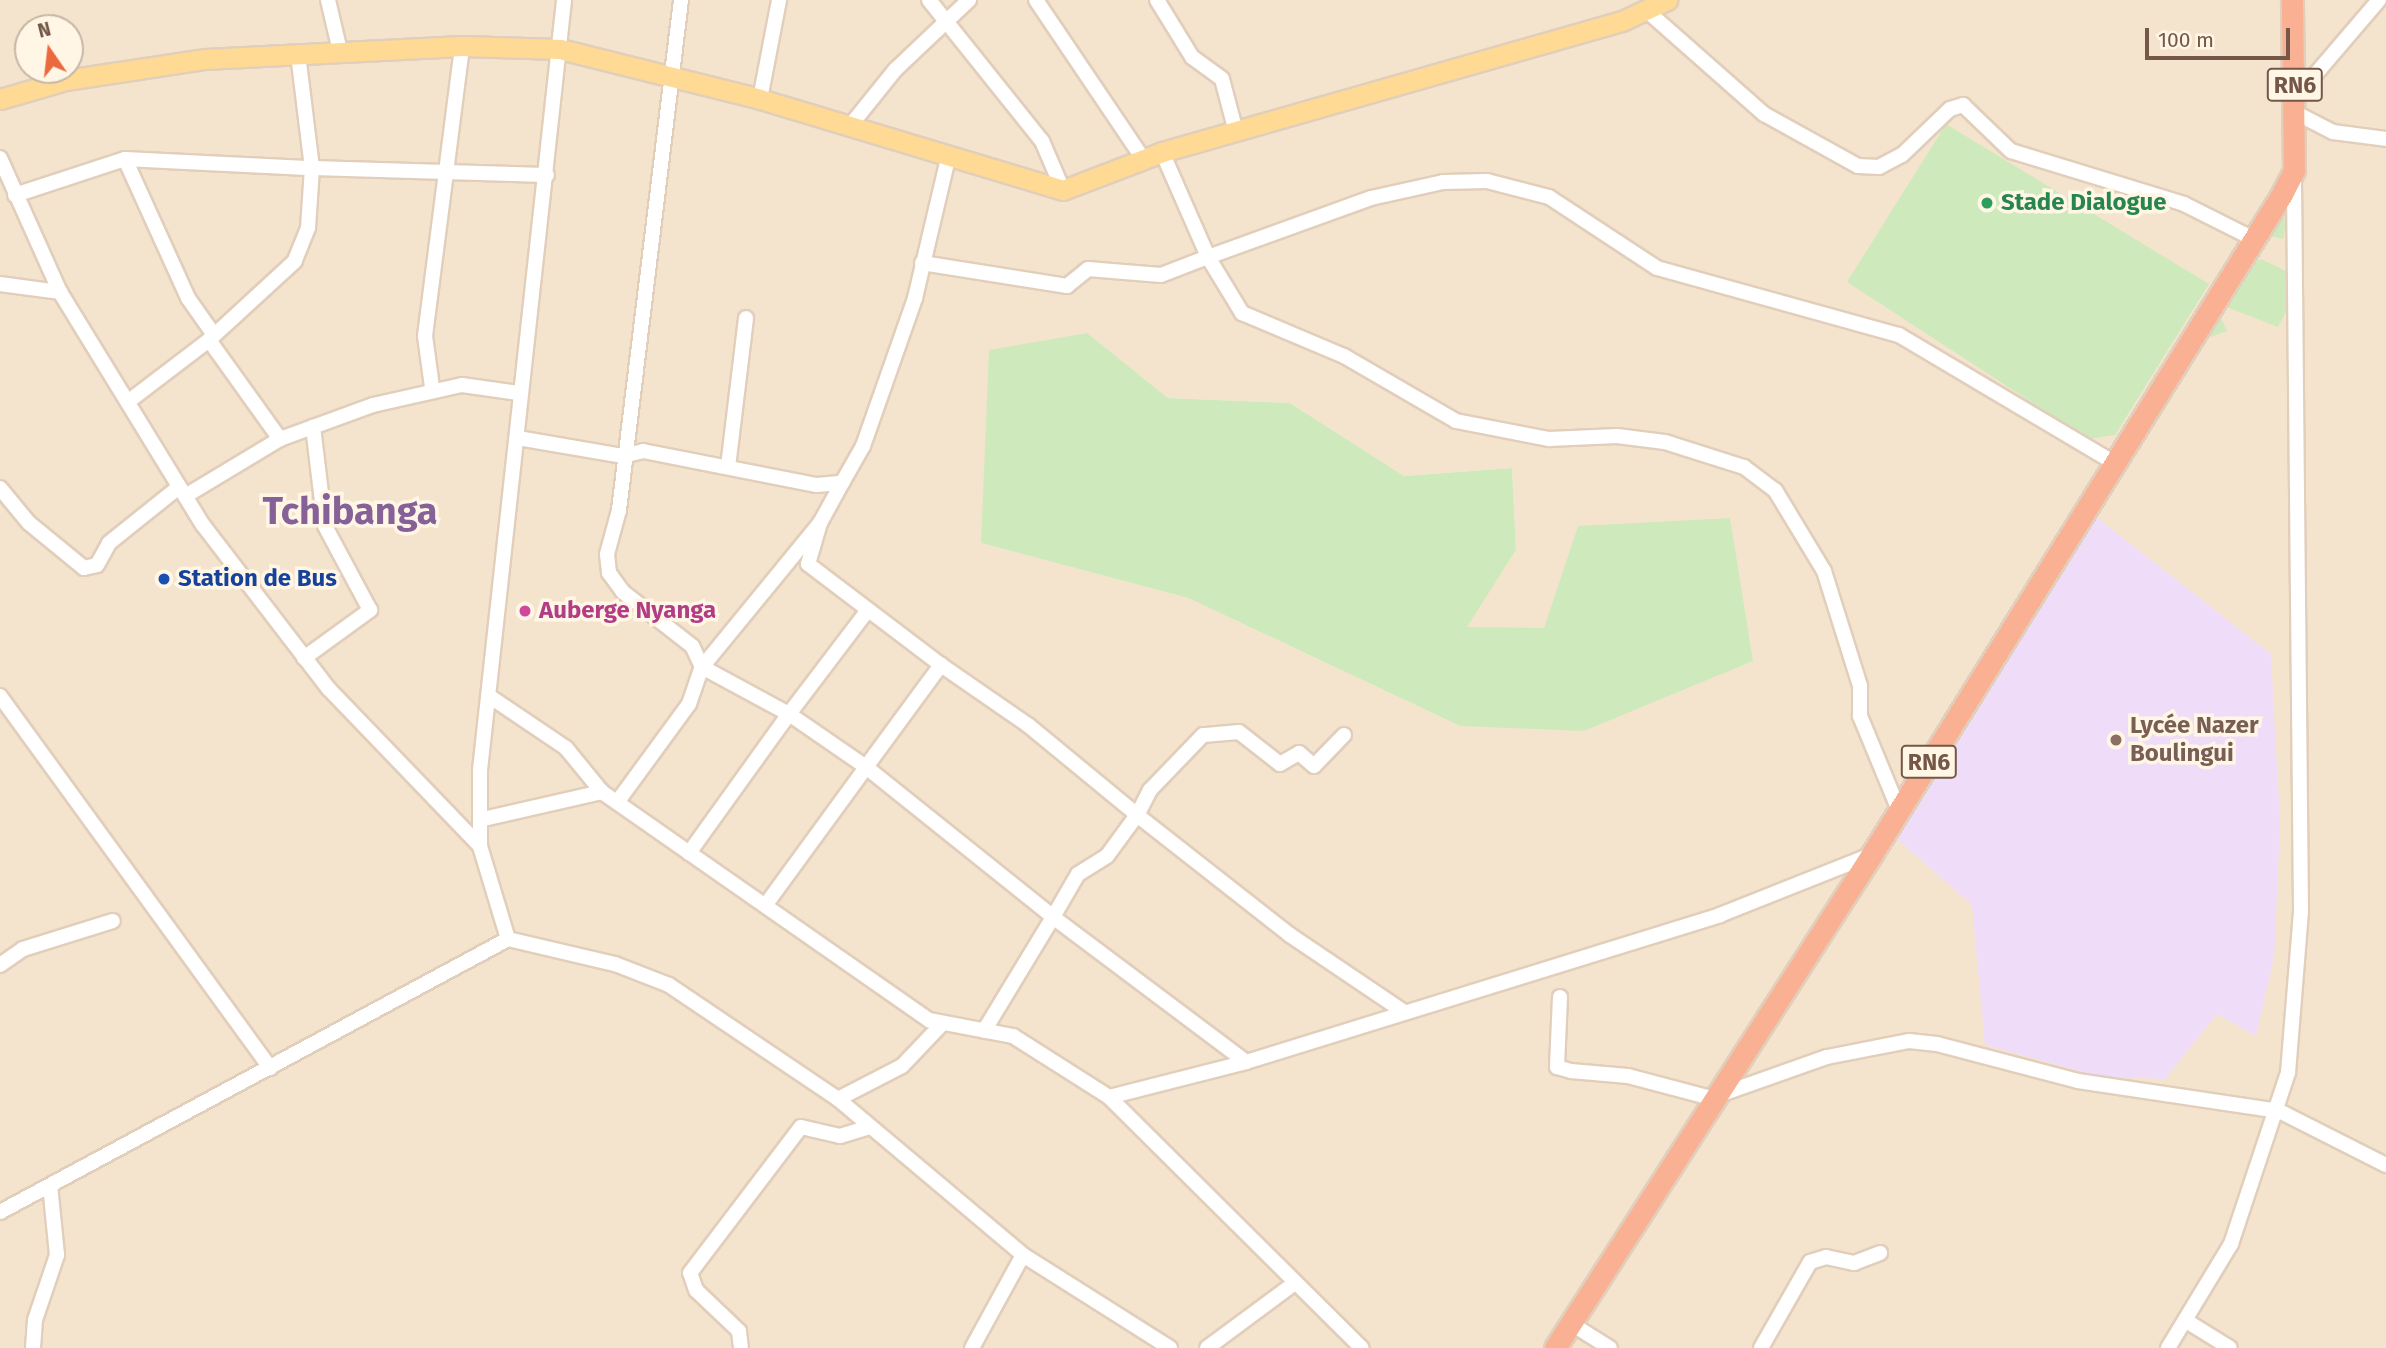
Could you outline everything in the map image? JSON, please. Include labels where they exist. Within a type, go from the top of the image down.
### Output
[{"type":"highway","name":"RN6","points":[[1555,1348],[1712,1098],[1872,854],[2113,462],[2254,239],[2294,170],[2296,113],[2292,0]]},
{"type":"main road","points":[[0,99],[156,64],[340,51],[462,46],[559,49],[761,99],[948,158],[1063,190],[1162,152],[1527,51],[1647,10],[1667,0]]},
{"type":"street","points":[[328,0],[340,51]]},
{"type":"street","points":[[508,939],[480,846],[483,819],[480,769],[518,439],[518,393],[547,174],[564,0]]},
{"type":"street","points":[[681,0],[609,573],[692,646],[702,667],[789,714],[866,767],[1053,917],[1246,1062]]},
{"type":"street","points":[[761,99],[779,0]]},
{"type":"street","points":[[929,0],[1042,141],[1063,190]]},
{"type":"street","points":[[850,127],[945,20],[969,0]]},
{"type":"street","points":[[1036,0],[1144,160]]},
{"type":"street","points":[[1157,0],[1192,57],[1222,79],[1236,132]]},
{"type":"street","points":[[2295,86],[2314,76],[2379,0]]},
{"type":"street","points":[[1647,10],[1754,107],[1857,166],[1879,167],[1902,155],[1950,109],[1963,105],[2011,151],[2184,204],[2254,239]]},
{"type":"street","points":[[432,387],[425,336],[462,46]]},
{"type":"street","points":[[129,401],[211,337],[287,272],[299,253],[312,167],[298,54]]},
{"type":"street","points":[[2296,113],[2333,132],[2386,139]]},
{"type":"street","points":[[1162,152],[1208,257],[1242,313],[1344,356],[1456,421],[1549,439],[1617,436],[1665,442],[1744,467],[1775,491],[1824,571],[1860,687],[1860,716],[1899,810]]},
{"type":"street","points":[[0,158],[60,292],[183,491],[304,658],[480,846]]},
{"type":"street","points":[[618,801],[689,704],[702,667],[820,523],[842,483],[874,415],[922,263],[948,158]]},
{"type":"street","points":[[15,195],[125,159],[446,174],[547,174]]},
{"type":"street","points":[[125,159],[188,298],[280,439]]},
{"type":"street","points":[[2168,1348],[2189,1322],[2231,1244],[2279,1111],[2301,910],[2294,170]]},
{"type":"street","points":[[922,263],[1067,286],[1088,269],[1161,275],[1371,198],[1443,182],[1487,181],[1549,197],[1657,268],[1899,335],[2113,462]]},
{"type":"street","points":[[0,285],[60,292]]},
{"type":"street","points":[[729,467],[746,318]]},
{"type":"street","points":[[0,488],[29,523],[85,568],[97,565],[110,543],[183,491],[280,439],[432,387],[518,393]]},
{"type":"street","points":[[304,658],[370,610],[325,526],[313,427]]},
{"type":"street","points":[[518,439],[622,456],[643,451],[817,485],[842,483]]},
{"type":"street","points":[[820,523],[808,564],[865,614],[1054,745],[1137,815],[1290,935],[1404,1012]]},
{"type":"street","points":[[689,853],[865,614]]},
{"type":"street","points":[[767,903],[940,665]]},
{"type":"street","points":[[0,696],[270,1068]]},
{"type":"street","points":[[489,696],[566,748],[603,792],[941,1025],[1013,1036],[1110,1097],[1292,1285],[1362,1348]]},
{"type":"street","points":[[984,1031],[1078,874],[1107,856],[1137,815],[1150,790],[1203,735],[1239,732],[1280,764],[1299,753],[1314,766],[1343,735]]},
{"type":"street","points":[[483,819],[603,792]]},
{"type":"street","points":[[1110,1097],[1246,1062],[1720,915],[1872,854]]},
{"type":"street","points":[[0,965],[23,949],[113,921]]},
{"type":"street","points":[[0,1212],[508,939],[615,964],[669,985],[838,1099],[1023,1255],[1170,1348]]},
{"type":"street","points":[[1560,997],[1557,1067],[1712,1098],[1827,1057],[1909,1041],[2078,1081],[2279,1111],[2386,1165]]},
{"type":"street","points":[[838,1099],[902,1066],[941,1025]]},
{"type":"street","points":[[741,1348],[739,1331],[696,1290],[690,1273],[801,1127],[840,1136],[870,1127]]},
{"type":"street","points":[[33,1348],[35,1320],[57,1255],[50,1185]]},
{"type":"street","points":[[1761,1348],[1810,1262],[1826,1257],[1854,1263],[1880,1253]]},
{"type":"street","points":[[972,1348],[1023,1255]]},
{"type":"street","points":[[1207,1348],[1292,1285]]},
{"type":"street","points":[[2189,1322],[2230,1348]]},
{"type":"street","points":[[1570,1323],[1609,1348]]},
{"type":"shaded area","points":[[0,0],[2386,0],[2386,1348],[0,1348]],"holes":[[[1087,334],[1168,398],[1290,403],[1404,476],[1512,468],[1516,550],[1466,627],[1544,629],[1460,726],[1188,598],[982,543]]]},
{"type":"shaded area","name":"Lycée Nazer Boulingui","points":[[2095,516],[2271,654],[2280,825],[2274,958],[2256,1036],[2217,1014],[2165,1079],[2098,1076],[1985,1045],[1972,905],[1897,839]]},
{"type":"green space","name":"Stade Dialogue","points":[[1946,124],[2209,284],[2115,435],[2088,439],[1847,282]]},
{"type":"green space","points":[[2277,217],[2287,219],[2283,239],[2266,235]]},
{"type":"green space","points":[[2261,259],[2286,271],[2286,312],[2278,327],[2229,308],[2228,298],[2250,264]]},
{"type":"green space","points":[[2219,314],[2227,331],[2211,337],[2206,333]]},
{"type":"green space","points":[[1087,333],[1168,398],[1290,403],[1404,476],[1512,468],[1516,550],[1467,627],[1544,628],[1578,526],[1730,518],[1753,661],[1584,731],[1460,726],[1188,598],[981,543],[989,350]]},
{"type":"place","name":"Stade Dialogue","points":[[1987,203]]},
{"type":"place","name":"Station de Bus","points":[[164,579]]},
{"type":"place","name":"Auberge Nyanga","points":[[525,611]]},
{"type":"place","name":"Lycée Nazer Boulingui","points":[[2116,740]]},
{"type":"district","name":"Tchibanga","points":[[350,512]]}]
